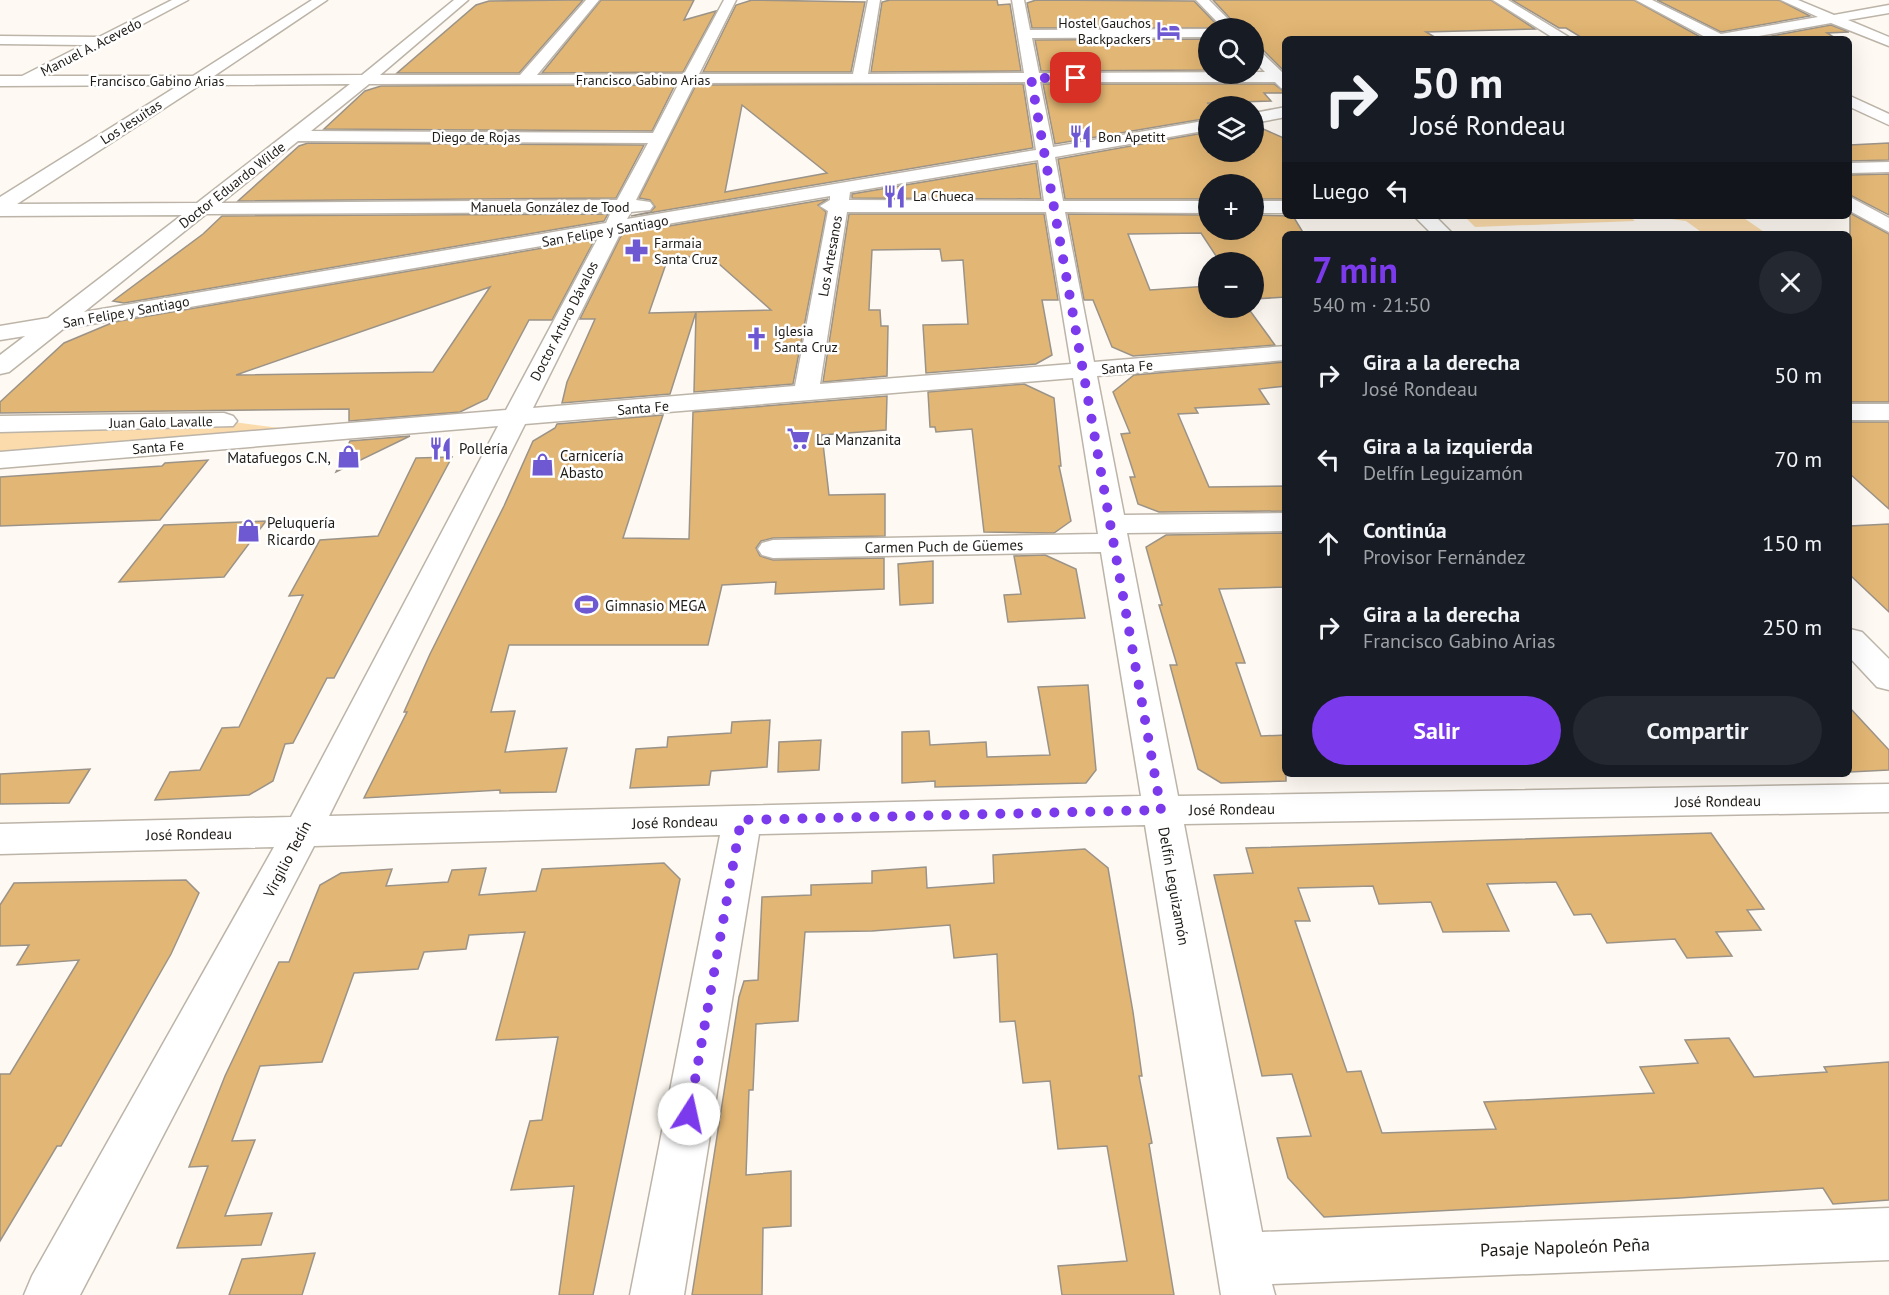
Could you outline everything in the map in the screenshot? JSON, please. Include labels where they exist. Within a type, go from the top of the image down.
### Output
[{"type":"street","name":"Manuel A. Acevedo","points":[[0,94],[182,0]]},
{"type":"street","name":"Los Jesuitas","points":[[0,203],[10,200],[321,0]]},
{"type":"street","name":"Doctor Eduardo Wilde","points":[[0,367],[51,324],[364,81],[462,0]]},
{"type":"street","points":[[524,80],[593,0]]},
{"type":"street","name":"Doctor Arturo Dávalos","points":[[514,418],[730,0]]},
{"type":"street","points":[[860,79],[874,0]]},
{"type":"street","name":"Delfín Leguizamón","points":[[1018,0],[1245,1277]]},
{"type":"street","points":[[1202,0],[1220,18]]},
{"type":"street","points":[[1499,0],[1559,36]]},
{"type":"street","points":[[1642,0],[1713,36]]},
{"type":"street","points":[[1787,0],[1886,40]]},
{"type":"street","points":[[1735,36],[1889,9]]},
{"type":"street","points":[[1024,34],[1198,33]]},
{"type":"street","points":[[1852,39],[1886,40]]},
{"type":"street","points":[[0,40],[103,41]]},
{"type":"street","points":[[1264,62],[1282,79]]},
{"type":"street","name":"Francisco Gabino Arias","points":[[0,81],[1031,78],[1282,80]]},
{"type":"street","points":[[1852,102],[1889,120]]},
{"type":"street","points":[[1264,116],[1282,113]]},
{"type":"street","name":"San Felipe y Santiago","points":[[0,333],[745,206],[840,197],[1044,154],[1198,127]]},
{"type":"street","name":"Diego de Rojas","points":[[294,136],[659,138]]},
{"type":"street","points":[[1852,168],[1889,167]]},
{"type":"street","points":[[840,197],[1054,207],[1198,207]]},
{"type":"street","name":"Los Artesanos","points":[[806,394],[840,197]]},
{"type":"street","points":[[1852,204],[1889,226]]},
{"type":"street","name":"Manuela González de Tood","points":[[0,210],[745,206]]},
{"type":"street","points":[[1264,207],[1282,207]]},
{"type":"street","points":[[1428,219],[1440,231]]},
{"type":"street","name":"Santa Fe","points":[[0,460],[1282,353]]},
{"type":"street","points":[[1852,412],[1889,412]]},
{"type":"street","name":"Virgilio Tedín","points":[[51,1295],[302,832],[514,418]]},
{"type":"street","name":"Juan Galo Lavalle","points":[[0,424],[235,421],[321,433]]},
{"type":"street","name":"Carmen Puch de Güemes","points":[[773,549],[1113,534],[1282,522]]},
{"type":"street","points":[[1852,641],[1889,679]]},
{"type":"street","name":"José Rondeau","points":[[0,839],[1161,810],[1889,798]]},
{"type":"street","points":[[657,1295],[741,820]]},
{"type":"street","name":"Pasaje Napoleón Peña","points":[[1245,1277],[1889,1234]]},
{"type":"shaded area","points":[[1467,219],[1632,219],[1635,221],[1475,227]]},
{"type":"shaded area","points":[[1671,219],[1745,219],[1763,231],[1700,231],[1686,221]]},
{"type":"shaded area","points":[[233,422],[311,432],[0,458],[0,426]]},
{"type":"building","points":[[583,0],[519,73],[397,73],[476,5],[489,1]]},
{"type":"building","points":[[601,0],[694,0],[684,20],[716,11],[683,72],[542,73]]},
{"type":"building","points":[[752,0],[865,2],[851,72],[703,72],[736,5]]},
{"type":"building","points":[[890,0],[997,0],[998,5],[1010,4],[1021,71],[871,72],[882,2]]},
{"type":"building","points":[[1036,0],[1194,1],[1210,18],[1198,18],[1198,28],[1032,28],[1027,3]]},
{"type":"building","points":[[1213,0],[1491,0],[1535,29],[1426,32],[1433,36],[1282,36],[1282,69],[1264,51],[1264,18],[1230,18]]},
{"type":"building","points":[[1512,0],[1634,0],[1699,36],[1579,36],[1566,28],[1559,28]]},
{"type":"building","points":[[1657,0],[1779,0],[1810,16],[1721,32]]},
{"type":"building","points":[[1831,25],[1849,32],[1827,33],[1832,36],[1771,36]]},
{"type":"building","points":[[1198,39],[1198,70],[1041,71],[1035,40]]},
{"type":"building","points":[[1023,84],[1033,148],[631,216],[650,212],[655,207],[650,200],[639,198],[696,85]],"holes":[[[742,105],[827,173],[725,192]]]},
{"type":"building","points":[[1043,84],[1274,84],[1282,90],[1282,93],[1264,93],[1271,101],[1264,101],[1264,96],[1198,96],[1198,120],[1055,144]]},
{"type":"building","points":[[675,85],[652,131],[324,129],[365,91],[381,86]]},
{"type":"building","points":[[1264,129],[1282,137],[1282,199],[1264,199],[1264,174],[1198,174],[1198,199],[1065,199],[1058,159],[1198,134],[1198,162],[1264,162]]},
{"type":"building","points":[[308,143],[644,145],[616,198],[238,201],[299,146]]},
{"type":"building","points":[[1889,143],[1889,160],[1852,161],[1852,145]]},
{"type":"building","points":[[1036,163],[1041,199],[852,198],[852,194]]},
{"type":"building","points":[[1889,174],[1889,215],[1852,196],[1852,175]]},
{"type":"building","points":[[828,199],[818,205],[826,212],[793,384],[694,392],[696,312],[670,394],[562,403],[567,382],[595,319],[580,319],[622,234]],"holes":[[[710,256],[771,310],[649,313],[668,258]]]},
{"type":"building","points":[[608,214],[604,221],[124,303],[113,301],[203,234],[222,216]]},
{"type":"building","points":[[849,214],[1044,214],[1058,300],[1042,300],[1052,355],[1036,364],[926,373],[923,325],[968,324],[963,260],[942,261],[940,249],[872,250],[869,310],[880,310],[881,326],[888,326],[887,376],[823,382]]},
{"type":"building","points":[[1068,214],[1198,215],[1198,233],[1128,234],[1150,290],[1198,287],[1198,318],[1255,318],[1275,345],[1133,356],[1112,347],[1093,300],[1084,300]]},
{"type":"building","points":[[1852,214],[1889,234],[1889,402],[1852,402],[1852,231],[1850,231]]},
{"type":"building","points":[[1264,215],[1295,219],[1302,231],[1282,231],[1282,297],[1264,298],[1264,252],[1213,252],[1206,240],[1264,240]]},
{"type":"building","points":[[595,239],[552,320],[529,320],[487,399],[460,412],[349,421],[349,409],[0,413],[0,402],[64,343],[114,322]],"holes":[[[490,287],[433,372],[236,375]]]},
{"type":"building","points":[[1282,362],[1282,386],[1259,389],[1269,404],[1195,408],[1198,413],[1178,414],[1209,487],[1282,486],[1282,511],[1159,512],[1138,504],[1130,477],[1135,477],[1121,434],[1130,433],[1113,392],[1134,375]]},
{"type":"building","points":[[1024,384],[1054,398],[1061,466],[1059,466],[1071,521],[1054,533],[984,532],[972,429],[936,432],[935,427],[930,427],[928,392]]},
{"type":"building","points":[[887,396],[886,430],[822,435],[829,495],[885,494],[885,536],[773,538],[761,541],[756,548],[760,556],[773,560],[884,558],[884,589],[775,594],[776,582],[722,585],[708,645],[509,645],[491,712],[515,711],[505,752],[567,748],[556,792],[500,793],[500,790],[364,798],[407,712],[404,712],[430,654],[504,506],[533,441],[555,428],[557,424],[663,415],[623,538],[689,539],[693,412]]},
{"type":"building","points":[[1852,422],[1889,422],[1889,509],[1852,476]]},
{"type":"building","points":[[410,436],[336,472],[350,441]]},
{"type":"building","points":[[452,457],[334,678],[327,678],[293,743],[285,744],[273,781],[249,795],[155,800],[170,772],[200,770],[222,728],[239,727],[303,595],[289,596],[320,540],[378,536],[416,458]]},
{"type":"building","points":[[208,460],[160,520],[0,526],[0,477],[162,466],[165,463]]},
{"type":"building","points":[[266,521],[224,577],[119,582],[164,525]]},
{"type":"building","points":[[1889,524],[1889,612],[1852,577],[1852,526]]},
{"type":"building","points":[[1282,533],[1282,587],[1219,589],[1245,663],[1236,663],[1261,736],[1282,735],[1282,777],[1286,777],[1286,781],[1221,783],[1198,769],[1170,665],[1177,665],[1159,605],[1162,605],[1146,547],[1166,535]]},
{"type":"building","points":[[1045,555],[1076,569],[1085,618],[1008,622],[1004,595],[1021,594],[1014,556]]},
{"type":"building","points":[[933,561],[933,603],[900,605],[898,564]]},
{"type":"building","points":[[1088,685],[1096,770],[1086,783],[935,787],[935,781],[902,783],[902,732],[929,731],[930,745],[986,742],[987,757],[1050,755],[1038,687]]},
{"type":"building","points":[[1852,710],[1889,750],[1889,770],[1852,772]]},
{"type":"building","points":[[770,720],[767,767],[711,771],[709,785],[630,788],[636,749],[667,747],[668,737],[731,733],[732,722]]},
{"type":"building","points":[[821,740],[819,770],[778,772],[779,742]]},
{"type":"building","points":[[90,769],[69,803],[0,804],[0,774]]},
{"type":"building","points":[[1711,833],[1764,909],[1747,910],[1761,930],[1716,932],[1732,956],[1687,958],[1675,939],[1607,943],[1591,914],[1574,915],[1556,882],[1487,884],[1509,931],[1443,932],[1431,902],[1379,904],[1373,886],[1298,888],[1310,921],[1295,921],[1347,1072],[1361,1071],[1382,1133],[1496,1129],[1484,1102],[1654,1093],[1640,1067],[1698,1063],[1685,1040],[1729,1038],[1754,1077],[1827,1072],[1824,1067],[1889,1062],[1889,1200],[1833,1204],[1823,1188],[1324,1217],[1288,1178],[1277,1138],[1311,1136],[1292,1074],[1262,1076],[1214,875],[1253,873],[1246,848]]},
{"type":"building","points":[[1085,849],[1108,868],[1133,1012],[1142,1076],[1139,1076],[1152,1143],[1149,1144],[1174,1295],[1062,1295],[1058,1266],[1127,1261],[1107,1146],[1058,1149],[1050,1081],[1023,1083],[1015,1021],[1000,1022],[997,954],[954,958],[950,925],[872,931],[805,932],[798,1021],[756,1024],[753,1090],[749,1090],[746,1175],[791,1171],[791,1226],[763,1228],[762,1295],[692,1295],[739,997],[744,981],[758,980],[762,897],[811,895],[811,885],[872,883],[872,871],[926,867],[927,888],[994,883],[993,855]]},
{"type":"building","points":[[664,863],[680,879],[593,1295],[559,1295],[574,1186],[511,1190],[530,1121],[542,1120],[558,1037],[496,1040],[525,932],[469,935],[466,949],[424,952],[418,969],[354,973],[322,1062],[260,1066],[232,1141],[255,1140],[225,1216],[272,1213],[261,1245],[177,1248],[208,1166],[189,1167],[225,1076],[279,962],[289,962],[320,885],[341,873],[392,869],[386,886],[448,882],[452,870],[486,868],[479,895],[536,891],[542,869]]},
{"type":"building","points":[[186,880],[199,893],[171,954],[61,1146],[57,1146],[0,1241],[0,1074],[10,1074],[79,960],[17,965],[29,945],[0,946],[0,905],[14,883]]},
{"type":"building","points":[[315,1253],[302,1295],[229,1295],[242,1259]]},
{"type":"place","name":"Hostel Gauchos Backpackers","points":[[1169,31]]},
{"type":"place","name":"Bon Apetitt","points":[[1080,137]]},
{"type":"place","name":"La Chueca","points":[[895,196]]},
{"type":"place","name":"Farmaia Santa Cruz","points":[[636,251]]},
{"type":"place","name":"Iglesia Santa Cruz","points":[[756,339]]},
{"type":"place","name":"La Manzanita","points":[[798,439]]},
{"type":"place","name":"Pollería","points":[[441,448]]},
{"type":"place","name":"Matafuegos C.N,","points":[[349,457]]},
{"type":"place","name":"Carnicería Abasto","points":[[542,464]]},
{"type":"place","name":"Peluquería Ricardo","points":[[249,531]]},
{"type":"place","name":"Gimnasio MEGA","points":[[587,605]]},
{"type":"route","points":[[689,1114],[741,820],[1161,810],[1031,78],[1076,78]]}]
